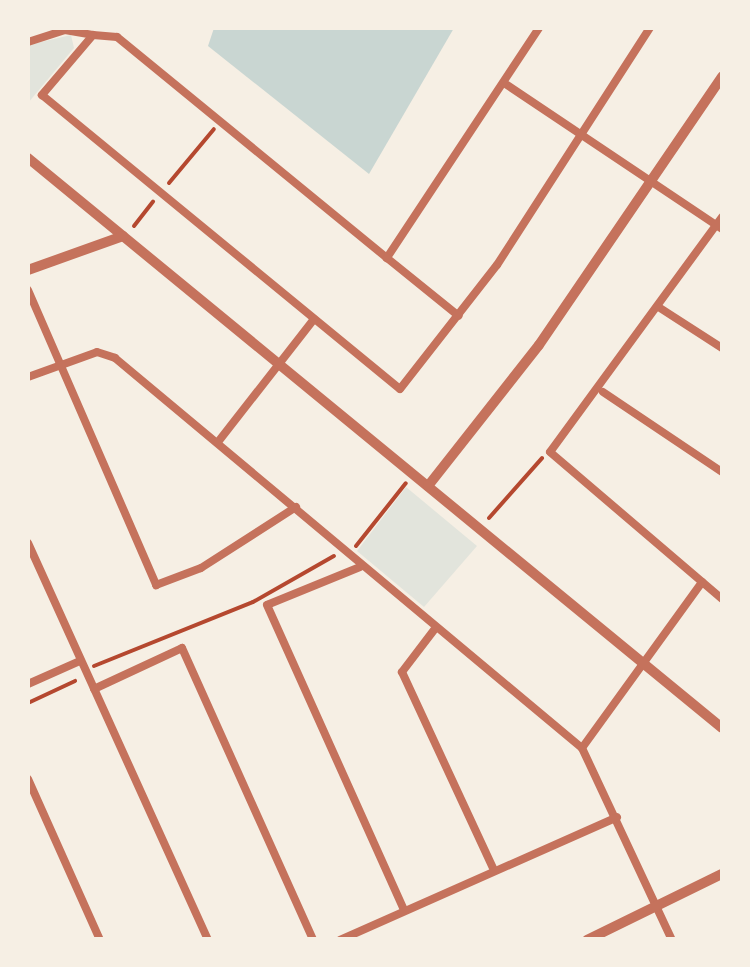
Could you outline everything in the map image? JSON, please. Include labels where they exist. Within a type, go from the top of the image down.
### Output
[{"type":"street","points":[[387,258],[539,28]]},
{"type":"street","points":[[94,35],[42,95],[400,389],[459,316],[650,28]]},
{"type":"street","points":[[28,42],[65,30],[117,37],[459,316]]},
{"type":"street","points":[[428,486],[652,182],[722,76]]},
{"type":"street","points":[[504,83],[721,224],[602,392],[550,452],[722,599]]},
{"type":"street","points":[[28,158],[722,728]]},
{"type":"street","points":[[28,270],[123,236]]},
{"type":"street","points":[[28,290],[57,368],[156,584],[200,568],[296,507]]},
{"type":"street","points":[[660,308],[722,348]]},
{"type":"street","points":[[218,442],[314,319]]},
{"type":"street","points":[[28,377],[97,352],[115,358],[296,507],[434,630],[582,748],[672,940]]},
{"type":"street","points":[[602,392],[722,472]]},
{"type":"street","points":[[28,543],[208,940]]},
{"type":"street","points":[[360,567],[267,606],[403,908]]},
{"type":"street","points":[[582,748],[702,582]]},
{"type":"street","points":[[434,630],[402,672],[494,870]]},
{"type":"street","points":[[94,688],[182,648],[313,940]]},
{"type":"street","points":[[28,684],[80,661]]},
{"type":"street","points":[[28,778],[100,940]]},
{"type":"street","points":[[340,940],[403,908],[617,817]]},
{"type":"street","points":[[588,940],[722,874]]},
{"type":"path","points":[[133,227],[220,122]]},
{"type":"path","points":[[479,529],[550,452]]},
{"type":"path","points":[[28,702],[347,551],[406,483]]},
{"type":"shaded area","points":[[214,28],[454,28],[369,174],[208,46]]},
{"type":"shaded area","points":[[71,35],[74,48],[28,103],[28,45]]},
{"type":"shaded area","points":[[406,487],[477,546],[424,607],[357,551]]}]
